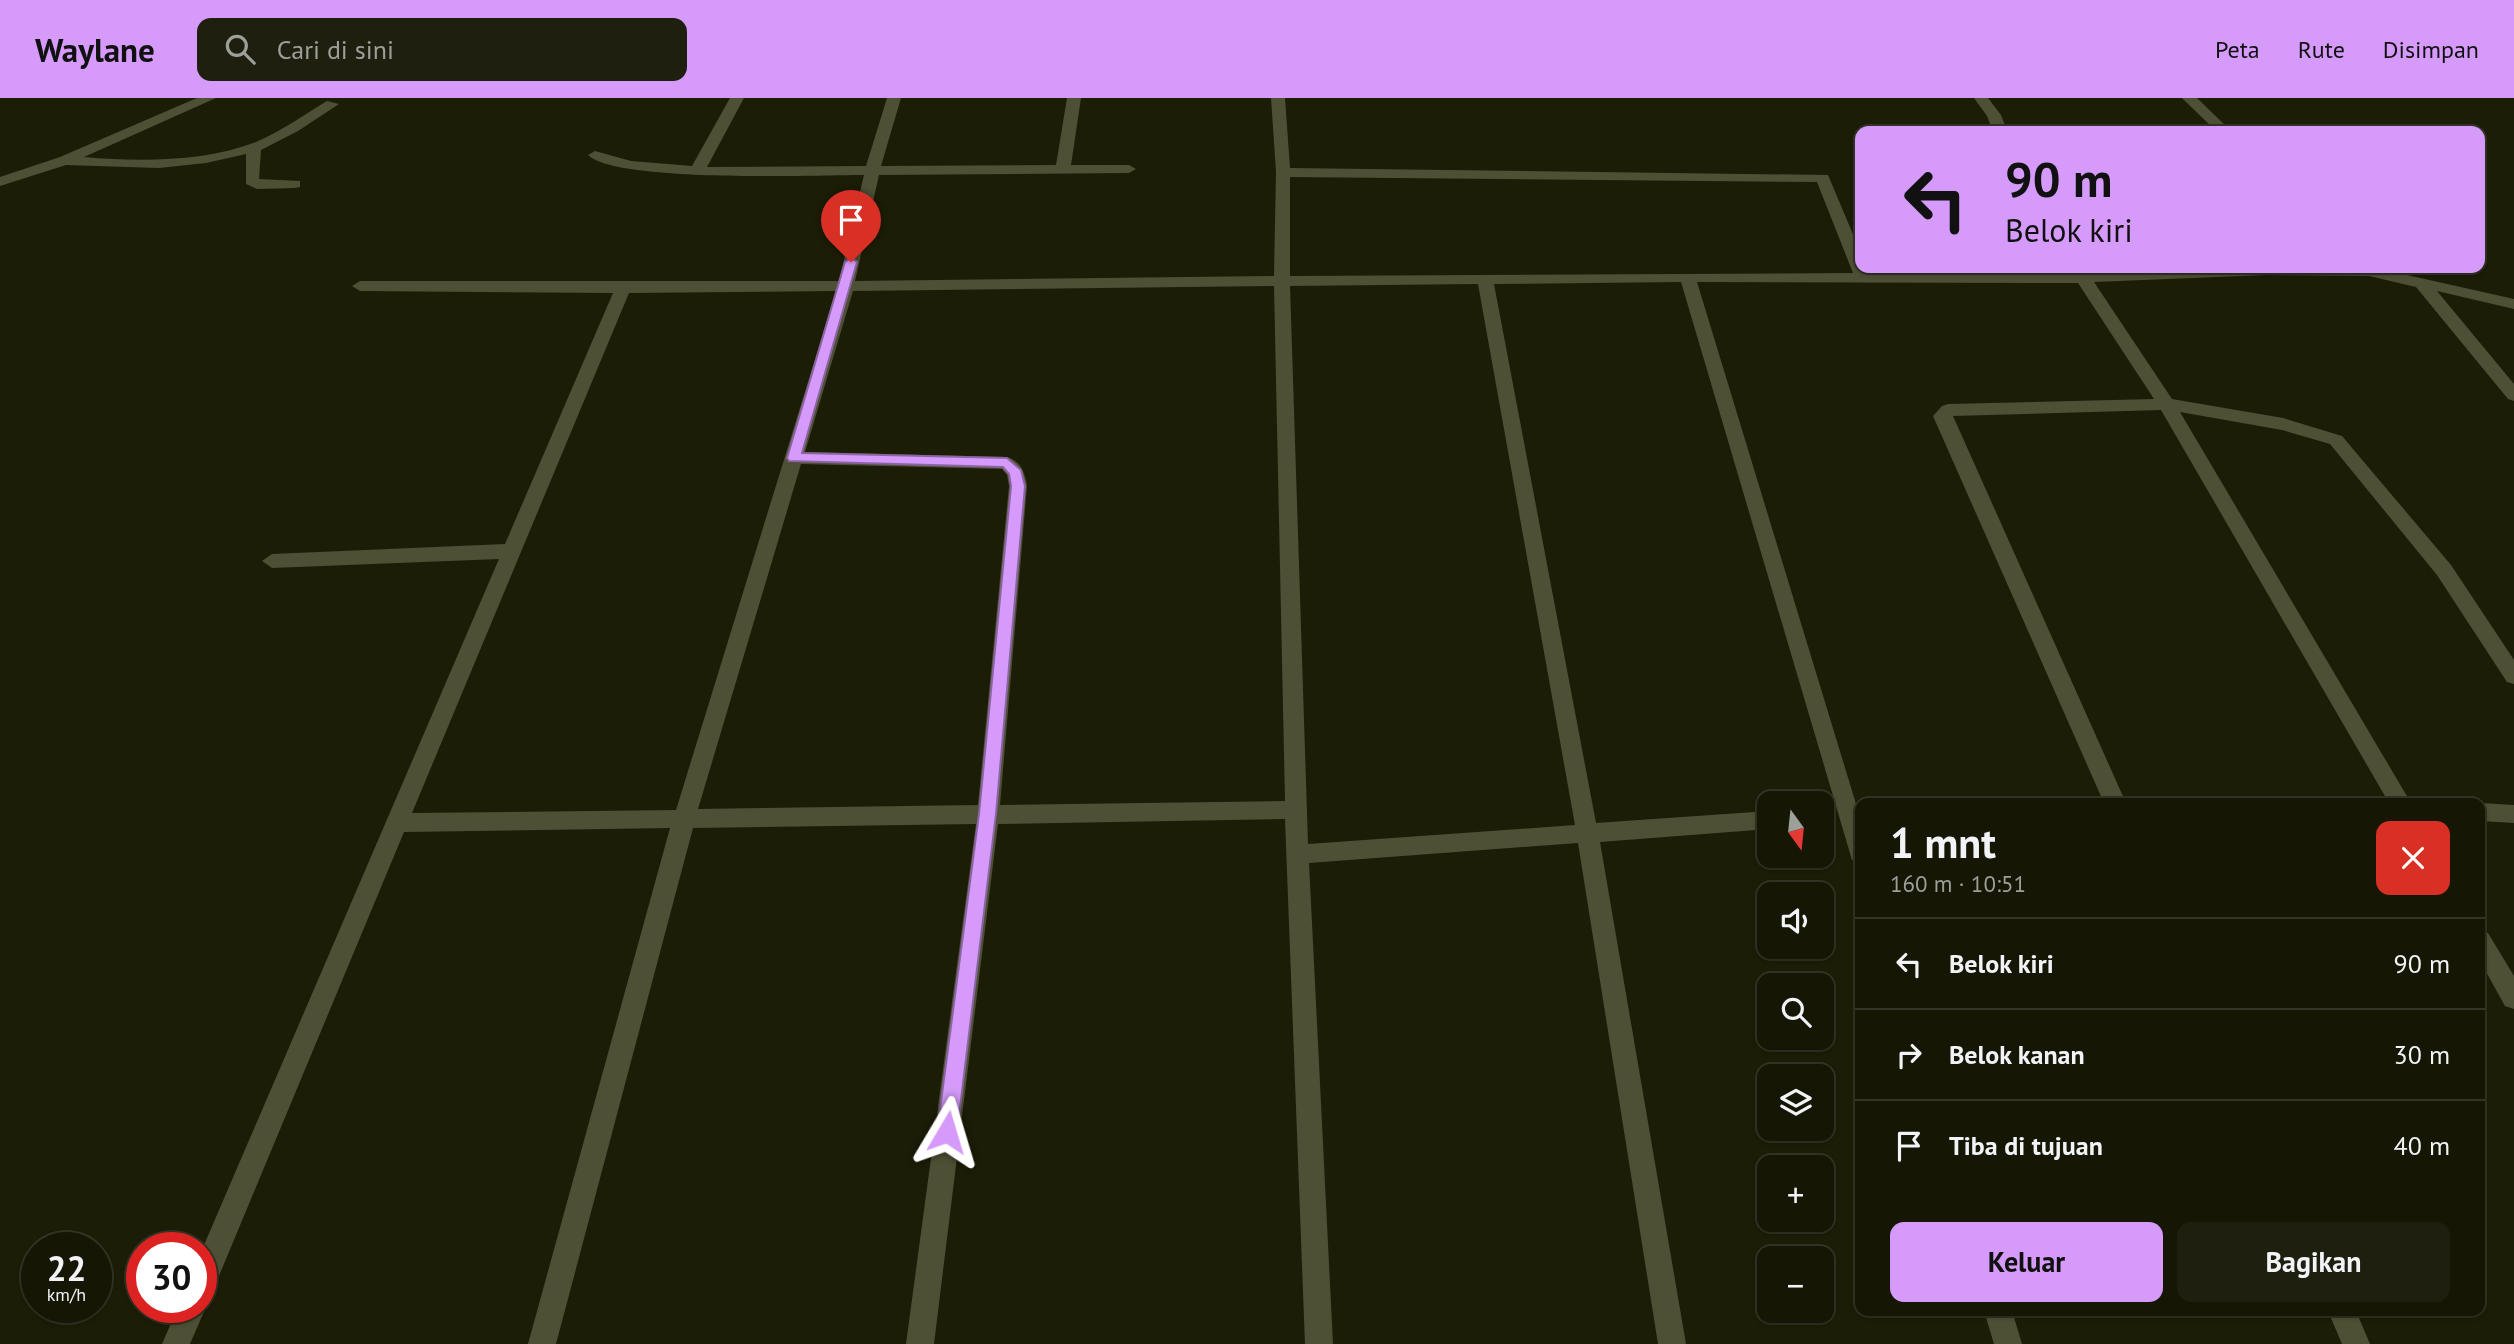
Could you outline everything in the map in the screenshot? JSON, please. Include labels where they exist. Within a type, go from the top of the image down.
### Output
[{"type":"street","points":[[0,182],[65,160],[209,98]]},
{"type":"street","points":[[697,171],[737,98]]},
{"type":"street","points":[[542,1344],[684,819],[846,286],[873,168],[894,98]]},
{"type":"street","points":[[1063,170],[1074,98]]},
{"type":"street","points":[[1278,98],[1283,172],[1282,280],[1297,854],[1318,1344]]},
{"type":"street","points":[[1981,98],[1998,126]]},
{"type":"street","points":[[2189,98],[2219,126]]},
{"type":"street","points":[[65,160],[114,166],[171,163],[254,147],[332,104]]},
{"type":"street","points":[[254,147],[251,181],[257,185],[295,184]]},
{"type":"street","points":[[595,155],[630,165],[697,171],[873,168],[1129,169]]},
{"type":"street","points":[[1283,172],[1824,178],[1855,257]]},
{"type":"street","points":[[1861,273],[1863,277]]},
{"type":"street","points":[[360,286],[623,288],[2080,273],[2166,404],[2397,798]]},
{"type":"street","points":[[2385,273],[2514,304]]},
{"type":"street","points":[[1688,277],[1855,836]]},
{"type":"street","points":[[1485,278],[1587,832],[1672,1344]]},
{"type":"street","points":[[2420,281],[2514,395]]},
{"type":"street","points":[[217,1248],[399,823],[623,288]]},
{"type":"street","points":[[2113,798],[1942,416],[1948,410],[1961,407],[2166,404],[2283,424],[2336,440],[2444,570],[2514,676]]},
{"type":"street","points":[[794,458],[1007,463],[1016,473],[1018,486],[988,814],[920,1344]]},
{"type":"street","points":[[272,561],[513,551]]},
{"type":"street","points":[[399,823],[1296,810]]},
{"type":"street","points":[[2485,812],[2514,814]]},
{"type":"street","points":[[1297,854],[1757,821]]},
{"type":"street","points":[[2485,949],[2514,998]]},
{"type":"street","points":[[2000,1316],[2008,1344]]},
{"type":"street","points":[[2344,1316],[2356,1344]]},
{"type":"street","points":[[176,1344],[185,1323]]},
{"type":"route","points":[[851,262],[794,458],[1007,463],[1016,473],[1018,486],[988,814],[947,1132]]}]
